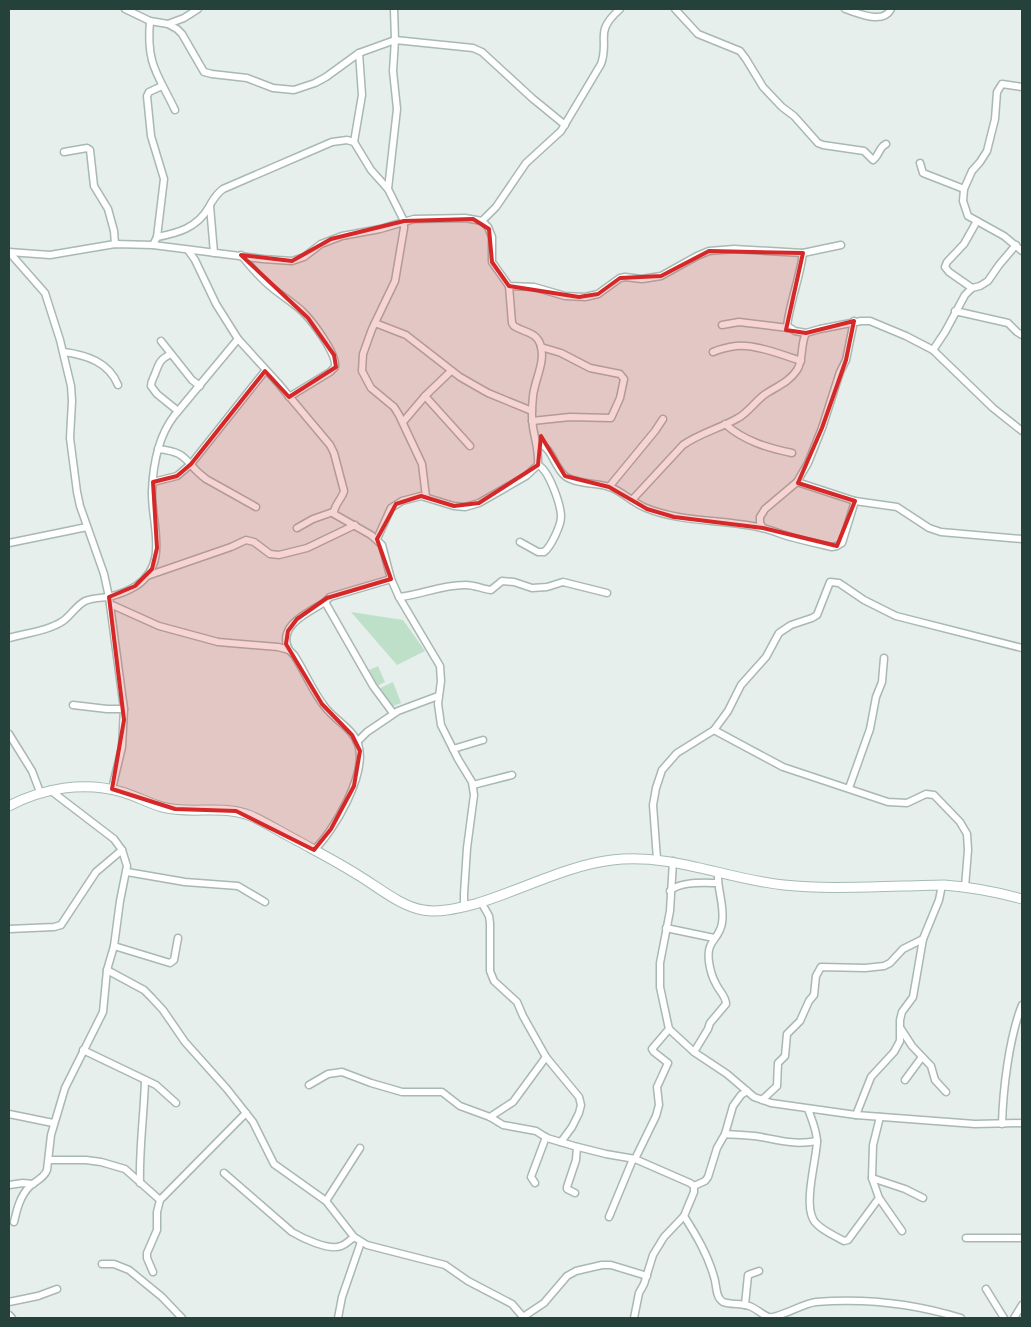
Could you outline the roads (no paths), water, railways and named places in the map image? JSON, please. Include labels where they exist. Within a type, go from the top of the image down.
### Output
[{"type":"street","points":[[168,24],[184,18],[198,9]]},
{"type":"street","points":[[388,189],[388,170],[397,109],[394,70],[394,9]]},
{"type":"street","points":[[482,221],[496,207],[526,163],[565,125],[601,64],[604,56],[603,34],[605,28],[611,17],[620,9]]},
{"type":"street","points":[[675,9],[698,34],[740,51],[763,87],[782,107],[794,116],[818,143],[864,151],[873,160],[876,158],[881,147],[886,144]]},
{"type":"street","points":[[845,9],[880,17],[887,15],[891,9]]},
{"type":"street","points":[[130,10],[150,21],[168,24],[182,34],[204,72],[247,78],[277,89],[294,90],[315,83],[360,53],[395,40],[466,47],[482,52],[532,98],[565,125]]},
{"type":"street","points":[[150,21],[149,50],[151,63],[175,110]]},
{"type":"street","points":[[360,53],[362,95],[354,142],[371,170],[388,189],[404,221],[404,235],[395,281],[363,354],[362,374],[377,394],[394,407],[402,422],[422,464],[426,497]]},
{"type":"street","points":[[1022,87],[1002,84],[998,89],[995,119],[987,150],[972,172],[964,189],[963,201],[968,216],[1004,236],[1022,251]]},
{"type":"street","points":[[153,245],[156,237],[164,179],[152,136],[147,96],[153,89],[162,86]]},
{"type":"street","points":[[156,237],[177,234],[189,228],[198,221],[210,206],[214,196],[223,189],[332,142],[341,140],[354,142]]},
{"type":"street","points":[[64,152],[87,148],[90,150],[94,186],[108,209],[114,231],[115,244]]},
{"type":"street","points":[[920,163],[923,173],[964,189]]},
{"type":"street","points":[[210,206],[214,253]]},
{"type":"street","points":[[9,252],[50,254],[115,244],[153,245],[280,261],[297,261],[331,239],[380,229],[404,221],[452,218],[482,221],[488,227],[492,237],[492,262],[509,286],[512,323],[517,328],[536,336],[540,340],[542,359],[533,394],[532,411],[532,421],[539,453],[538,465],[526,476],[480,503],[465,507],[454,506],[420,496],[396,504],[387,515],[377,539]]},
{"type":"street","points":[[972,288],[945,268],[947,262],[964,244],[977,221]]},
{"type":"street","points":[[509,286],[534,287],[565,296],[586,297],[604,290],[620,278],[642,279],[662,276],[697,256],[710,251],[734,249],[803,253],[841,245]]},
{"type":"street","points":[[933,350],[965,295],[972,288],[988,281],[1016,245]]},
{"type":"street","points":[[188,250],[195,260],[216,304],[238,339],[290,397],[330,445],[334,453],[344,491],[333,512],[313,519],[297,528]]},
{"type":"street","points":[[9,252],[43,289],[64,352],[72,396],[70,438],[74,474],[80,506],[99,556],[110,600],[124,709],[122,747],[112,789]]},
{"type":"street","points":[[788,328],[803,253]]},
{"type":"street","points":[[241,256],[271,288],[302,311],[326,342],[336,359],[335,367],[330,372],[290,397]]},
{"type":"street","points":[[955,311],[1008,323],[1022,335]]},
{"type":"street","points":[[763,528],[760,523],[760,517],[765,509],[796,482],[808,463],[846,360],[854,321]]},
{"type":"street","points":[[632,500],[683,445],[740,418],[766,393],[786,381],[798,368],[801,361],[803,339],[806,334],[820,328],[854,321],[870,321],[933,350],[993,408],[1022,431]]},
{"type":"street","points":[[722,325],[739,322],[788,328],[806,334]]},
{"type":"street","points":[[375,323],[406,335],[451,371],[488,392],[532,411]]},
{"type":"street","points":[[147,576],[155,561],[157,548],[153,482],[158,449],[165,428],[238,339]]},
{"type":"street","points":[[161,341],[192,380],[200,386]]},
{"type":"street","points":[[532,421],[576,417],[611,418],[620,398],[624,379],[620,374],[590,368],[561,353],[541,346]]},
{"type":"street","points":[[713,352],[735,346],[743,346],[801,361]]},
{"type":"street","points":[[64,352],[85,356],[102,364],[115,377],[118,385]]},
{"type":"street","points":[[171,354],[159,361],[151,386],[157,394],[178,412]]},
{"type":"street","points":[[153,482],[177,476],[191,464],[265,371]]},
{"type":"street","points":[[402,422],[451,371]]},
{"type":"street","points":[[425,396],[470,446]]},
{"type":"street","points":[[609,487],[663,419]]},
{"type":"street","points":[[725,424],[737,434],[753,442],[792,453]]},
{"type":"street","points":[[537,443],[547,448],[565,476],[609,487],[648,509],[674,517],[763,528],[832,547],[838,546],[843,539],[855,501]]},
{"type":"street","points":[[158,449],[177,452],[206,479],[256,507]]},
{"type":"street","points":[[520,542],[538,552],[544,552],[550,546],[560,521],[560,510],[551,483],[545,471],[538,465]]},
{"type":"street","points":[[796,482],[855,501],[898,507],[929,528],[941,532],[1022,539]]},
{"type":"street","points":[[333,512],[339,518],[355,525],[377,539],[384,550],[391,579],[399,597],[440,666],[441,681],[438,696],[441,725],[473,785],[474,800],[467,848],[464,907]]},
{"type":"street","points":[[110,600],[135,586],[147,576],[246,540],[254,542],[270,554],[279,555],[307,548],[355,525]]},
{"type":"street","points":[[9,543],[87,527]]},
{"type":"street","points":[[314,850],[331,829],[354,786],[360,764],[360,751],[357,742],[344,725],[327,709],[289,650],[286,643],[288,631],[297,620],[326,602],[330,597],[391,579]]},
{"type":"street","points":[[399,597],[463,584],[491,590],[499,583],[506,581],[532,588],[547,587],[563,582],[607,593]]},
{"type":"street","points":[[657,859],[652,816],[658,779],[662,770],[676,753],[714,730],[728,711],[741,685],[766,657],[779,633],[791,625],[817,615],[828,585],[833,581],[840,583],[864,600],[896,616],[1022,648]]},
{"type":"street","points":[[9,638],[57,624],[88,600],[110,600],[159,626],[227,643],[272,646],[289,650]]},
{"type":"street","points":[[326,602],[373,686],[393,713]]},
{"type":"street","points":[[849,788],[870,730],[876,697],[882,682],[884,658]]},
{"type":"street","points":[[357,742],[367,732],[393,713],[438,696]]},
{"type":"street","points":[[74,705],[124,709]]},
{"type":"street","points":[[714,730],[783,767],[892,803],[909,802],[926,794],[934,795],[960,822],[967,834],[968,850],[965,887]]},
{"type":"street","points":[[9,734],[32,770],[40,792]]},
{"type":"street","points":[[453,749],[483,740]]},
{"type":"street","points":[[473,785],[512,774]]},
{"type":"street","points":[[9,806],[40,792],[81,787],[112,789],[161,807],[174,809],[221,809],[236,812],[256,819],[314,850],[410,906],[433,911],[464,907],[587,865],[625,859],[673,861],[757,881],[820,888],[942,885],[965,887],[1022,899]]},
{"type":"street","points":[[14,1222],[19,1203],[26,1191],[45,1175],[50,1160],[51,1135],[65,1088],[83,1050],[102,1017],[107,970],[114,946],[126,872],[126,859],[114,839],[50,790]]},
{"type":"street","points":[[9,929],[61,925],[96,872],[122,850]]},
{"type":"street","points":[[673,861],[670,911],[660,963],[660,987],[669,1029],[694,1052],[727,1074],[754,1097],[781,1106],[856,1116],[880,1116],[975,1124],[1022,1123]]},
{"type":"street","points":[[126,872],[185,882],[238,886],[265,902]]},
{"type":"street","points":[[694,1052],[710,1023],[726,1004],[725,997],[714,982],[709,962],[709,946],[720,931],[723,919],[717,883],[718,873]]},
{"type":"street","points":[[670,891],[675,886],[717,883]]},
{"type":"street","points":[[856,1116],[872,1077],[898,1046],[902,1012],[912,997],[923,939],[939,900],[942,885]]},
{"type":"street","points":[[482,902],[489,916],[490,972],[494,981],[517,1002],[546,1057],[575,1092],[581,1105],[572,1127],[561,1142]]},
{"type":"street","points":[[666,928],[714,938]]},
{"type":"street","points":[[114,946],[170,963],[174,960],[178,938]]},
{"type":"street","points":[[762,1100],[777,1086],[778,1064],[785,1056],[787,1034],[800,1021],[809,1001],[814,995],[816,976],[820,967],[864,968],[884,966],[890,963],[903,949],[923,939]]},
{"type":"street","points":[[107,970],[144,990],[151,996],[185,1042],[246,1113],[259,1131],[274,1164],[326,1202],[354,1237],[361,1242],[445,1265],[468,1281],[506,1300],[523,1317],[544,1303],[567,1276],[576,1271],[602,1265],[612,1265],[647,1276]]},
{"type":"street","points":[[1002,1124],[1003,1099],[1009,1059],[1022,1005]]},
{"type":"street","points":[[900,1028],[906,1038],[933,1069],[936,1080],[946,1092]]},
{"type":"street","points":[[608,1217],[656,1116],[659,1105],[657,1087],[661,1076],[668,1067],[668,1063],[652,1049],[669,1029]]},
{"type":"street","points":[[83,1050],[156,1085],[176,1103]]},
{"type":"street","points":[[905,1080],[922,1056]]},
{"type":"street","points":[[490,1117],[513,1102],[546,1057]]},
{"type":"street","points":[[310,1085],[328,1074],[342,1072],[402,1092],[442,1092],[460,1106],[490,1117],[503,1125],[536,1131],[546,1137],[578,1147],[634,1159],[686,1180],[694,1186]]},
{"type":"street","points":[[140,1183],[139,1154],[144,1119],[145,1080]]},
{"type":"street","points":[[694,1186],[705,1181],[708,1177],[736,1100],[747,1091]]},
{"type":"street","points":[[808,1109],[816,1131],[817,1141],[812,1171],[810,1202],[811,1217],[816,1224],[846,1241],[879,1198]]},
{"type":"street","points":[[153,1272],[147,1254],[158,1230],[157,1212],[160,1200],[246,1113]]},
{"type":"street","points":[[9,1114],[54,1123]]},
{"type":"street","points":[[880,1116],[873,1145],[872,1178],[879,1198],[902,1231]]},
{"type":"street","points":[[725,1134],[758,1137],[798,1144],[817,1141]]},
{"type":"street","points":[[535,1183],[531,1177],[546,1137]]},
{"type":"street","points":[[575,1193],[567,1189],[567,1187],[576,1160],[578,1147]]},
{"type":"street","points":[[326,1202],[360,1148]]},
{"type":"street","points":[[50,1160],[80,1159],[125,1169],[160,1200]]},
{"type":"street","points":[[224,1173],[300,1237],[328,1247],[338,1247],[354,1237]]},
{"type":"street","points":[[872,1178],[905,1189],[923,1198]]},
{"type":"street","points":[[9,1185],[33,1184]]},
{"type":"street","points":[[634,1318],[639,1293],[647,1276],[653,1255],[664,1237],[684,1216],[694,1192],[694,1186]]},
{"type":"street","points":[[684,1216],[710,1265],[720,1301],[745,1305],[770,1318],[804,1304],[815,1302],[897,1304],[940,1312],[960,1318]]},
{"type":"street","points":[[966,1238],[1022,1238]]},
{"type":"street","points":[[338,1318],[342,1297],[361,1242]]},
{"type":"street","points":[[102,1264],[114,1264],[129,1270],[162,1297],[182,1318]]},
{"type":"street","points":[[745,1305],[748,1275],[759,1270]]},
{"type":"street","points":[[9,1302],[42,1295],[57,1289]]},
{"type":"street","points":[[986,1289],[1004,1318]]},
{"type":"street","points":[[1014,1318],[1022,1305]]},
{"type":"street","points":[[9,1315],[12,1318]]}]
